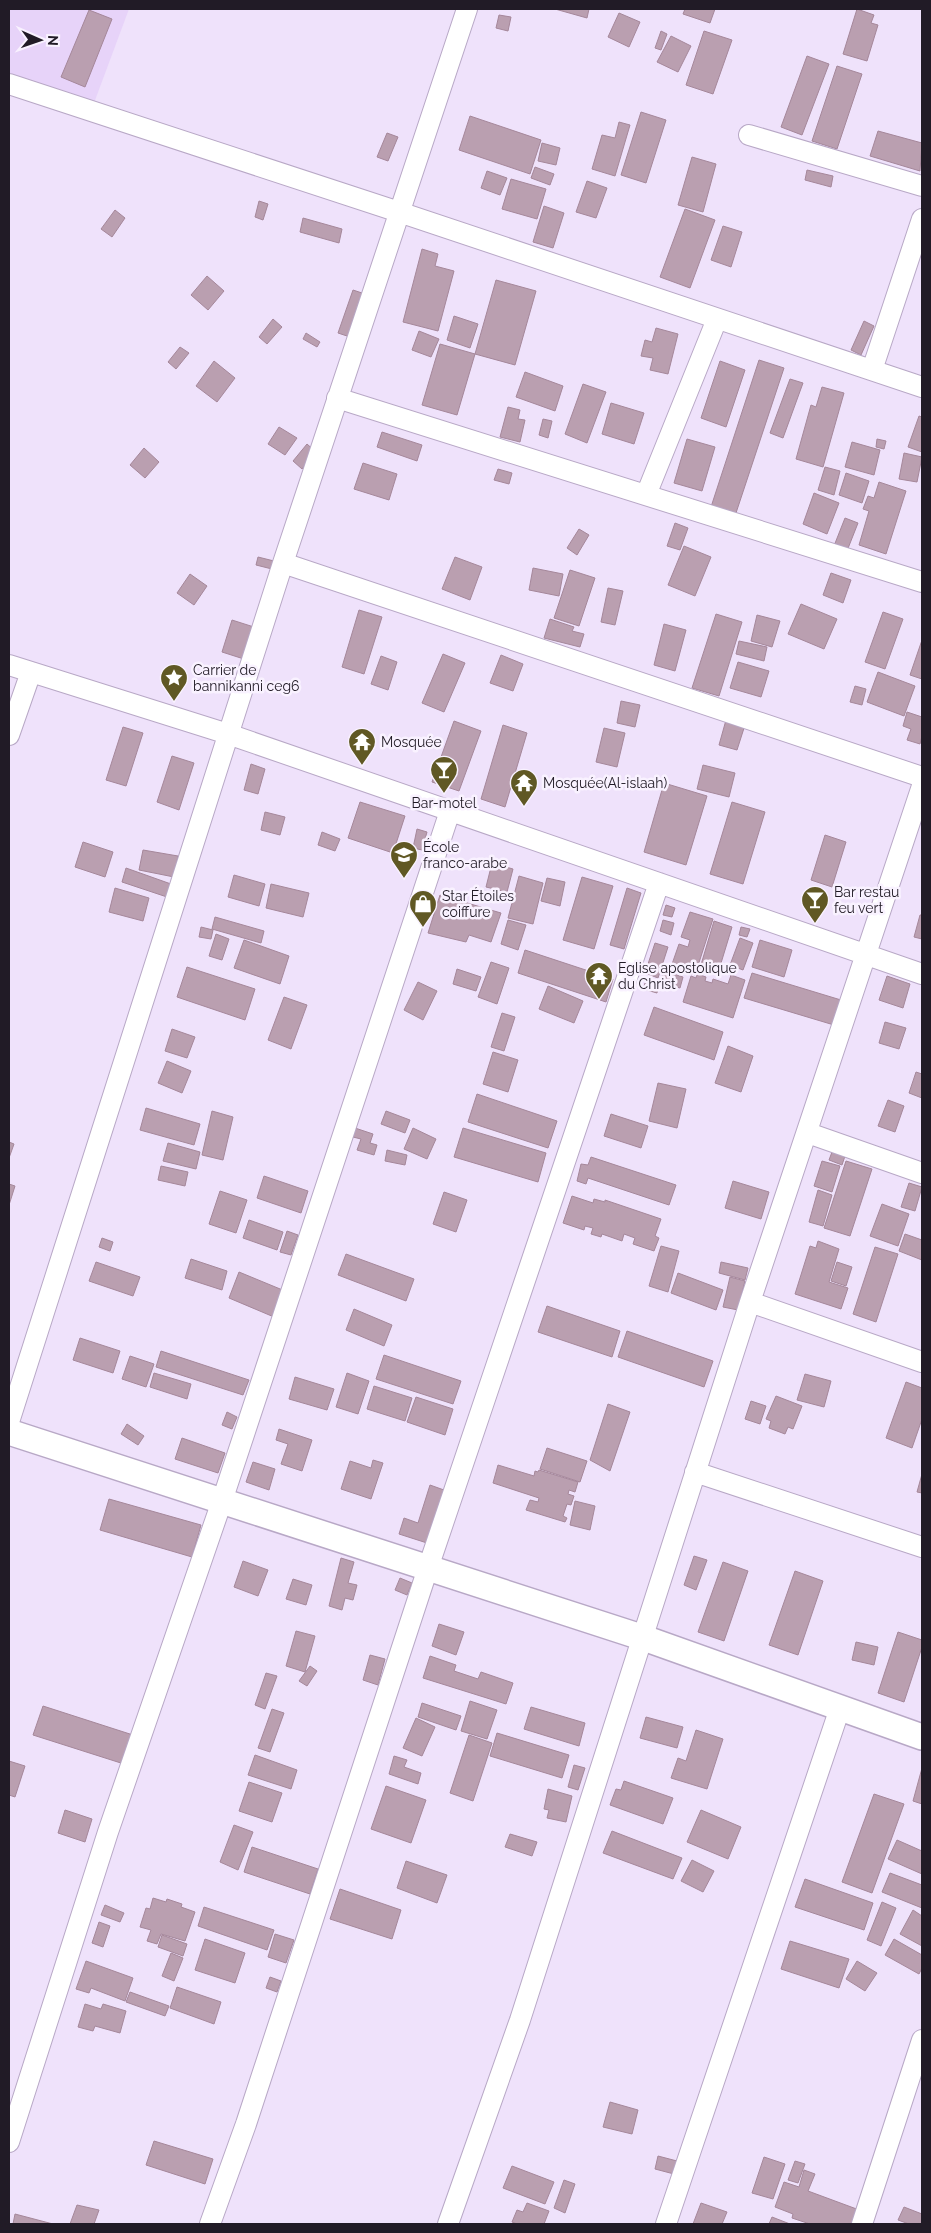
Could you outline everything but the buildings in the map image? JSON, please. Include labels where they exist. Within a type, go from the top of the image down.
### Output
[{"type":"street","points":[[9,1422],[283,563],[467,9]]},
{"type":"street","points":[[9,84],[922,387]]},
{"type":"street","points":[[749,136],[922,186]]},
{"type":"street","points":[[872,370],[922,218]]},
{"type":"street","points":[[646,495],[717,318]]},
{"type":"street","points":[[338,398],[922,582]]},
{"type":"street","points":[[283,563],[922,777]]},
{"type":"street","points":[[9,665],[228,734],[922,974]]},
{"type":"street","points":[[9,736],[31,672]]},
{"type":"street","points":[[448,2224],[520,2020],[641,1637],[750,1302],[808,1133],[922,786]]},
{"type":"street","points":[[9,2142],[108,1832],[222,1501],[450,811]]},
{"type":"street","points":[[210,2224],[246,2124],[428,1568],[659,883]]},
{"type":"street","points":[[808,1133],[922,1173]]},
{"type":"street","points":[[750,1302],[922,1362]]},
{"type":"street","points":[[9,1432],[641,1637],[922,1738]]},
{"type":"street","points":[[695,1472],[922,1547]]},
{"type":"street","points":[[666,2224],[840,1708]]},
{"type":"street","points":[[862,2224],[922,2040]]},
{"type":"shaded area","points":[[9,9],[129,9],[94,103],[9,75]]},
{"type":"place","name":"Carrier de bannikanni ceg6","points":[[174,702]]},
{"type":"place","name":"Mosquée","points":[[362,766]]},
{"type":"place","name":"Bar-motel","points":[[444,794]]},
{"type":"place","name":"Mosquée(Al-islaah)","points":[[524,807]]},
{"type":"place","name":"École franco-arabe","points":[[404,879]]},
{"type":"place","name":"Bar restau feu vert","points":[[815,924]]},
{"type":"place","name":"Star Étoiles coiffure","points":[[423,928]]},
{"type":"place","name":"Eglise apostolique du Christ","points":[[599,1000]]}]
